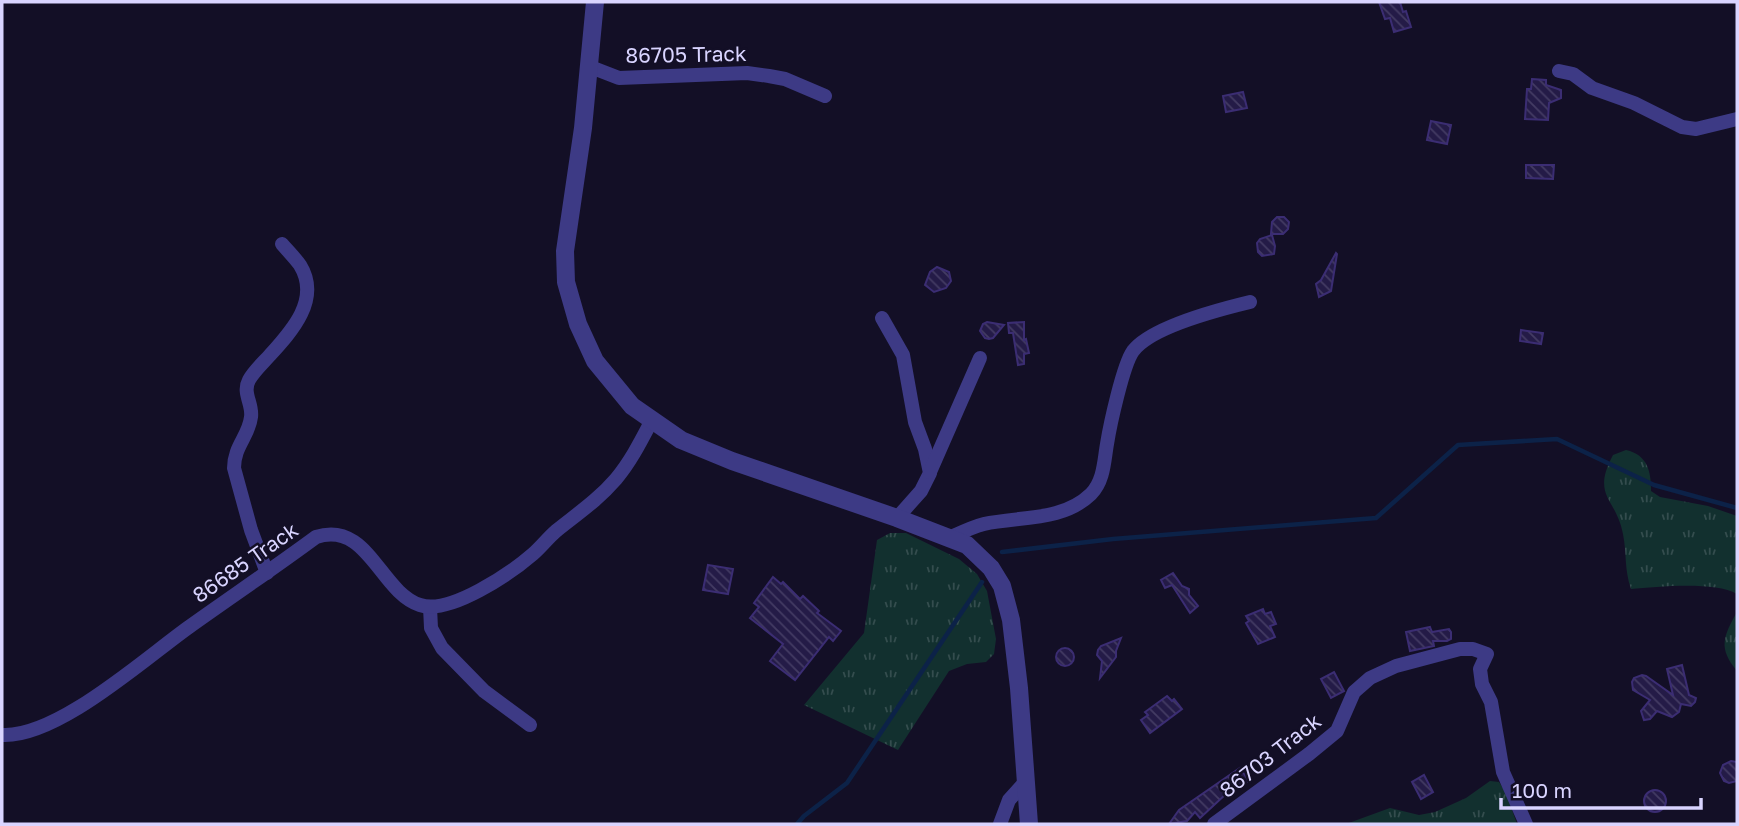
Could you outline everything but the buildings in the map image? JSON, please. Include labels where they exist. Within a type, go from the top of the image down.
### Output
[{"type":"street","points":[[595,2],[583,128],[565,251],[566,282],[594,361],[632,406],[681,440],[733,461],[897,517],[967,545],[992,568],[1002,586],[1011,620],[1029,824]]},
{"type":"street","name":"86705 Track","points":[[588,66],[618,78],[747,73],[785,79],[825,96]]},
{"type":"street","points":[[1559,71],[1573,74],[1592,88],[1634,103],[1682,127],[1696,129],[1737,119]]},
{"type":"street","points":[[267,573],[251,530],[234,459],[235,450],[251,421],[251,408],[246,391],[249,380],[289,334],[303,313],[307,297],[307,281],[300,265],[282,244]]},
{"type":"street","points":[[949,538],[984,524],[1051,514],[1090,495],[1102,474],[1126,367],[1135,349],[1157,332],[1250,302]]},
{"type":"street","points":[[883,318],[903,355],[915,422],[930,473]]},
{"type":"street","points":[[897,517],[920,491],[930,473],[981,358]]},
{"type":"street","points":[[530,725],[484,691],[442,648],[435,639],[430,612],[503,577],[585,510],[630,462],[652,420]]},
{"type":"street","name":"86685 Track","points":[[3,736],[23,734],[43,727],[126,676],[187,628],[316,537],[337,534],[363,549],[399,591],[430,612]]},
{"type":"street","name":"86703 Track","points":[[1214,824],[1325,743],[1337,731],[1354,692],[1370,678],[1396,666],[1460,649],[1473,649],[1486,654],[1480,669],[1482,684],[1491,702],[1503,772],[1526,824]]},
{"type":"street","points":[[1000,824],[1009,800],[1026,781]]},
{"type":"green space","points":[[1626,450],[1644,460],[1649,471],[1651,491],[1660,497],[1708,506],[1737,516],[1737,594],[1701,586],[1631,589],[1623,534],[1607,496],[1604,480],[1613,455]]},
{"type":"green space","points":[[890,533],[906,533],[959,559],[977,574],[987,591],[996,639],[994,654],[986,662],[967,664],[949,671],[898,750],[804,705],[864,633],[877,540]]},
{"type":"green space","points":[[1737,612],[1737,671],[1727,656],[1725,642]]},
{"type":"green space","points":[[1490,781],[1499,782],[1506,793],[1517,824],[1346,824],[1390,808],[1419,815],[1435,812],[1466,798]]},
{"type":"waterway","points":[[1002,552],[1113,539],[1376,518],[1458,445],[1557,439],[1654,485],[1737,508]]},
{"type":"waterway","points":[[797,824],[847,783],[982,582]]}]
